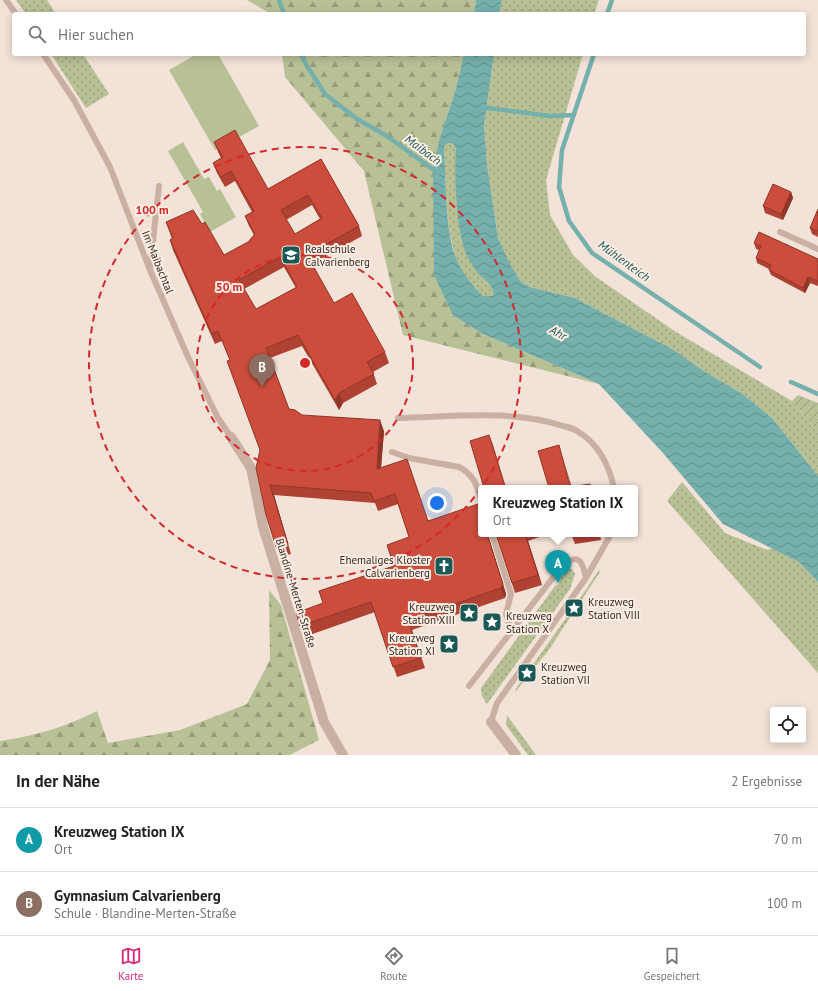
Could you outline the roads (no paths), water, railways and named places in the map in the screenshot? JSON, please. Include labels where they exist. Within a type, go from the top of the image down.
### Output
[{"type":"street","name":"Blandine-Merten-Straße","points":[[231,437],[251,468],[263,527],[314,694],[324,722],[342,755]]},
{"type":"street","points":[[491,722],[516,755]]},
{"type":"lane","points":[[6,0],[15,12]]},
{"type":"lane","name":"Im Maibachtal","points":[[44,56],[74,100],[110,167],[150,270],[197,378],[218,418],[231,437]]},
{"type":"lane","points":[[150,270],[159,186]]},
{"type":"lane","points":[[780,232],[818,249]]},
{"type":"lane","points":[[398,418],[504,416],[541,419],[577,431],[598,449],[610,470],[613,485]]},
{"type":"lane","points":[[392,452],[409,458],[460,467],[466,470],[474,479],[478,490]]},
{"type":"lane","points":[[493,537],[511,594],[506,614],[512,633]]},
{"type":"lane","points":[[491,722],[497,703],[586,578],[610,537]]},
{"type":"lane","points":[[469,686],[512,633],[562,566],[570,559],[575,558],[580,560],[584,565],[586,578]]},
{"type":"water","points":[[476,0],[502,0],[499,12],[474,12]]},
{"type":"water","name":"Ahr","points":[[464,56],[494,56],[484,126],[487,164],[498,238],[509,262],[521,282],[530,287],[575,298],[672,349],[704,371],[744,395],[772,418],[818,476],[818,582],[799,562],[723,524],[663,453],[599,384],[481,333],[453,315],[434,275],[433,169],[440,137],[455,92]],"holes":[[[448,143],[453,143],[456,149],[455,174],[458,220],[464,248],[468,258],[478,274],[492,287],[494,294],[492,296],[483,296],[471,283],[458,263],[452,247],[448,219],[444,147]]]},
{"type":"waterway","name":"Maibach","points":[[279,0],[283,12]]},
{"type":"waterway","name":"Mühlenteich","points":[[608,12],[612,0]]},
{"type":"waterway","name":"Maibach","points":[[302,56],[325,94],[357,119],[387,136],[438,173]]},
{"type":"waterway","name":"Mühlenteich","points":[[593,56],[562,150],[559,187],[569,221],[592,253],[760,367]]},
{"type":"waterway","points":[[480,109],[488,108],[550,116],[574,115]]},
{"type":"waterway","name":"Mühlenteich","points":[[791,382],[818,394]]},
{"type":"place","name":"Realschule Calvarienberg","points":[[291,255]]},
{"type":"place","name":"Gymnasium Calvarienberg","points":[[262,387]]},
{"type":"place","name":"Ehemaliges Kloster Calvarienberg","points":[[444,566]]},
{"type":"place","name":"Kreuzweg Station IX","points":[[558,583]]},
{"type":"place","name":"Kreuzweg Station VIII","points":[[574,608]]},
{"type":"place","name":"Kreuzweg Station XIII","points":[[469,613]]},
{"type":"place","name":"Kreuzweg Station X","points":[[492,622]]},
{"type":"place","name":"Kreuzweg Station XI","points":[[449,644]]},
{"type":"place","name":"Kreuzweg Station VII","points":[[527,673]]}]
